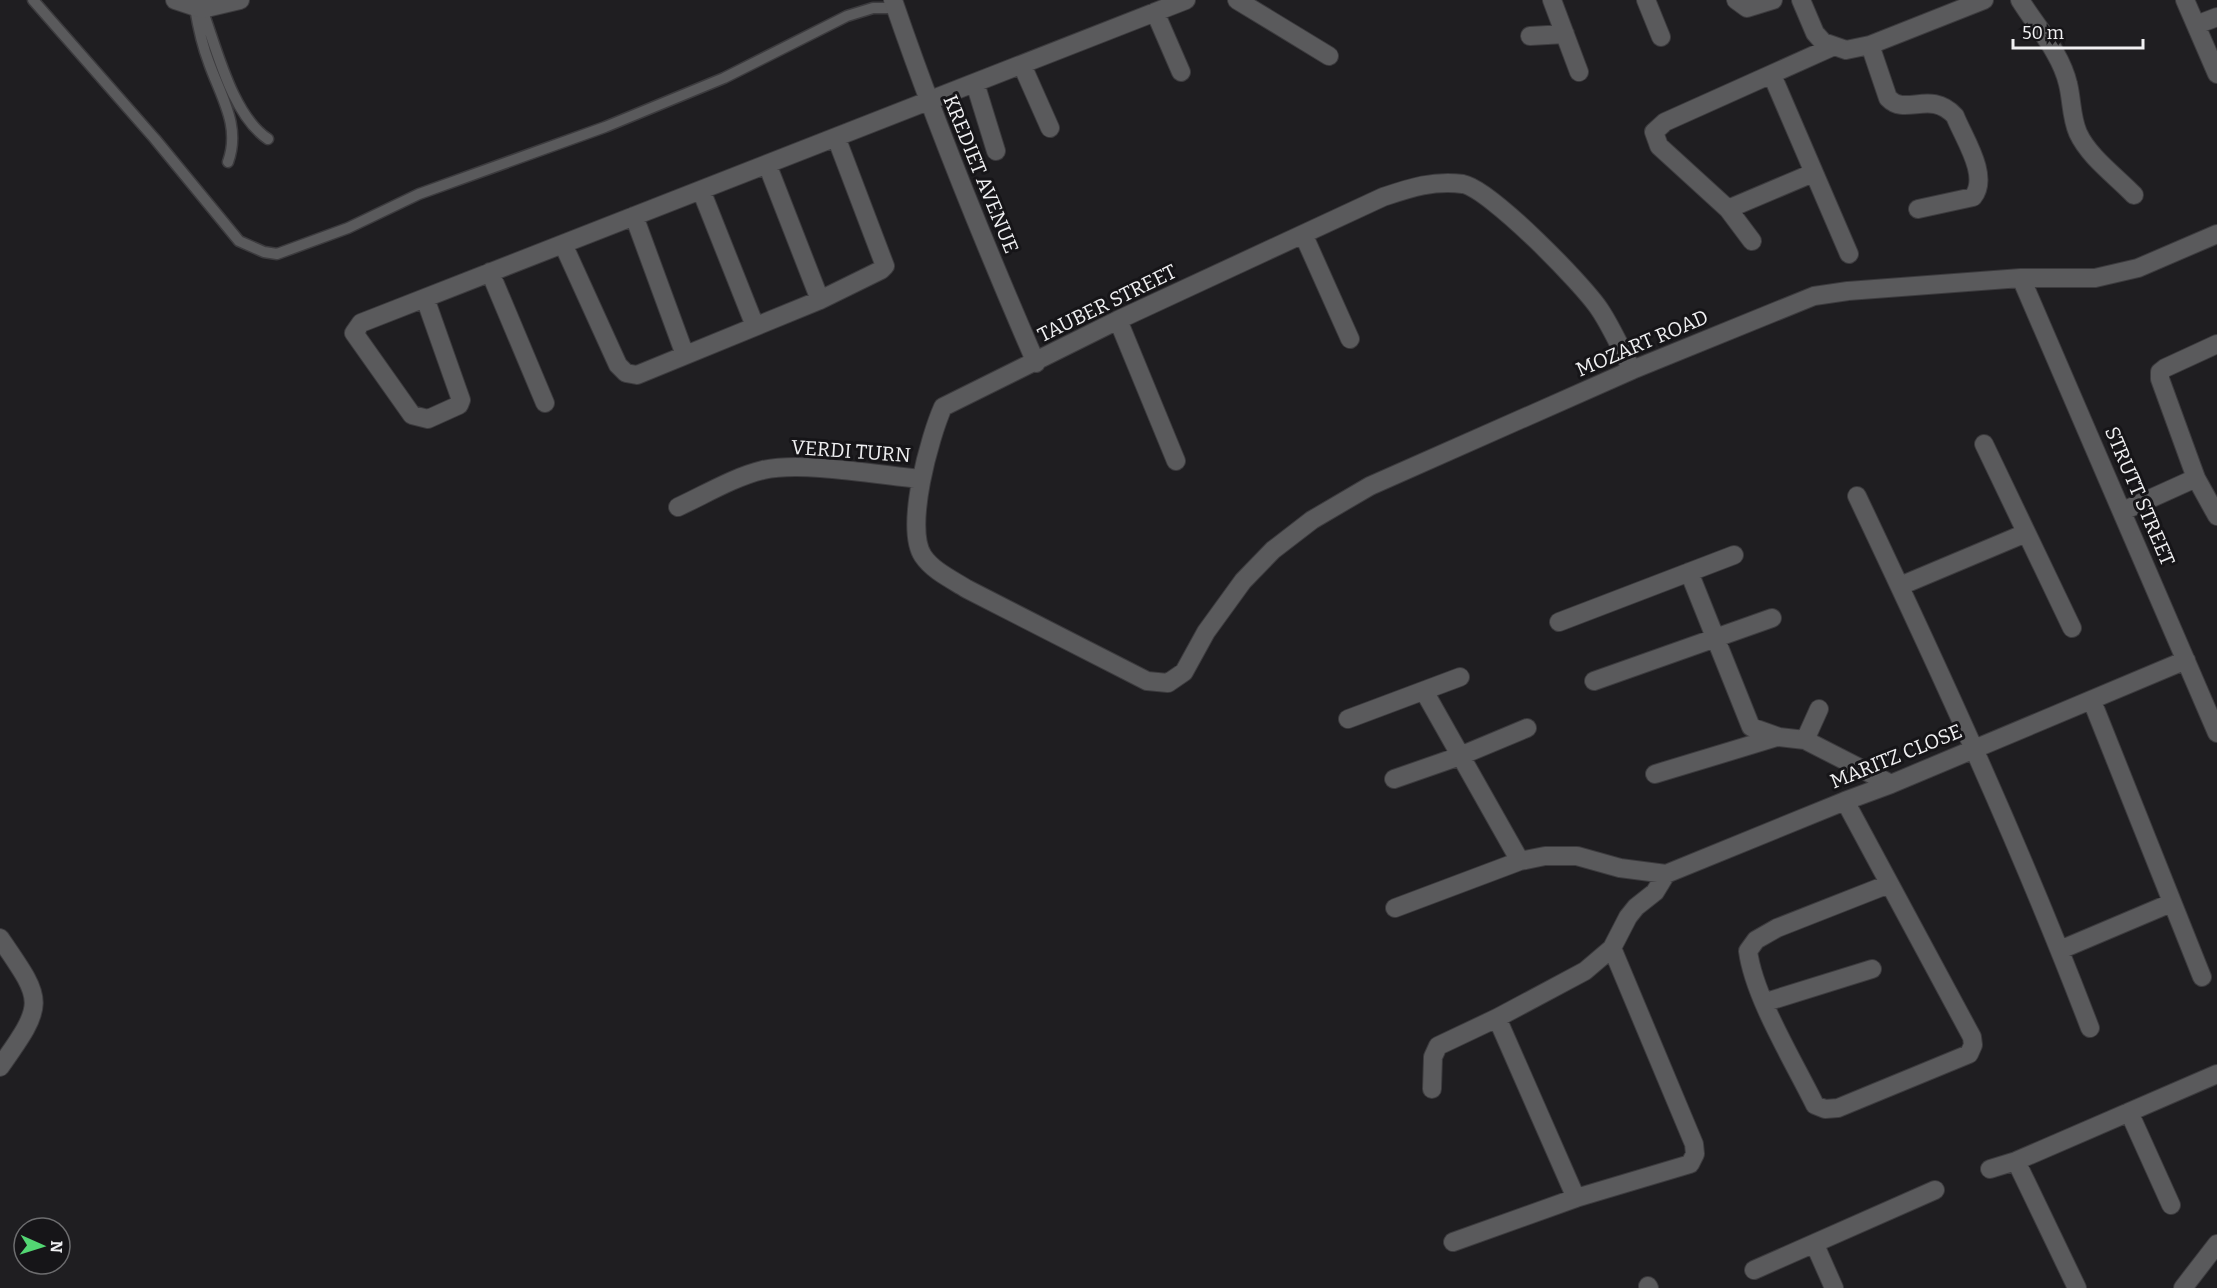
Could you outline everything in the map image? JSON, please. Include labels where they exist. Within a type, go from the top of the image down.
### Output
[{"type":"street","points":[[175,0],[198,8],[240,0]]},
{"type":"street","points":[[426,297],[461,400],[459,405],[428,419],[412,415],[354,333],[361,323],[426,297],[836,137],[928,102],[1186,0]]},
{"type":"street","points":[[1238,0],[1329,56]]},
{"type":"street","points":[[1552,0],[1579,72]]},
{"type":"street","points":[[1646,0],[1661,37]]},
{"type":"street","points":[[1736,0],[1746,8],[1773,0]]},
{"type":"street","points":[[1801,0],[1815,33],[1832,46],[1846,50],[1870,45],[1978,1]]},
{"type":"street","points":[[2020,0],[2060,61],[2068,84],[2070,108],[2079,134],[2093,155],[2134,195]]},
{"type":"street","points":[[2185,0],[2217,74]]},
{"type":"street","name":"KREDIET AVENUE","points":[[894,4],[928,102],[1036,363]]},
{"type":"street","points":[[1155,12],[1181,72]]},
{"type":"street","points":[[2196,25],[2217,17]]},
{"type":"street","points":[[1530,36],[1565,34]]},
{"type":"street","points":[[1870,45],[1888,98],[1895,104],[1933,102],[1950,111],[1955,116],[1978,172],[1979,187],[1973,196],[1918,209]]},
{"type":"street","points":[[1752,241],[1728,208],[1659,146],[1654,132],[1665,122],[1832,46]]},
{"type":"street","points":[[1022,65],[1050,128]]},
{"type":"street","points":[[1772,75],[1849,254]]},
{"type":"street","points":[[975,83],[996,151]]},
{"type":"street","points":[[563,244],[618,365],[626,373],[637,375],[819,300],[885,266],[836,137]]},
{"type":"street","points":[[767,164],[819,300]]},
{"type":"street","points":[[1728,208],[1813,173]]},
{"type":"street","name":"TAUBER STREET","points":[[1174,681],[1168,683],[1147,681],[943,574],[922,556],[916,537],[921,479],[935,425],[943,407],[1036,363],[1118,320],[1304,236],[1383,197],[1426,183],[1465,184],[1502,207],[1545,249],[1600,309],[1632,370]]},
{"type":"street","points":[[701,190],[755,326]]},
{"type":"street","points":[[634,216],[685,355]]},
{"type":"street","name":"MOZART ROAD","points":[[1174,681],[1184,672],[1206,632],[1243,581],[1273,550],[1312,520],[1370,486],[1632,370],[1814,296],[1848,291],[2021,278],[2105,276],[2138,268],[2217,234]]},
{"type":"street","points":[[1304,236],[1350,339]]},
{"type":"street","points":[[490,272],[545,403]]},
{"type":"street","name":"STRUTT STREET","points":[[2021,278],[2217,733]]},
{"type":"street","points":[[1118,320],[1176,460]]},
{"type":"street","points":[[2217,344],[2160,372],[2160,379],[2196,478],[2217,516]]},
{"type":"street","points":[[1984,444],[2072,628]]},
{"type":"street","name":"VERDI TURN","points":[[678,507],[738,479],[765,470],[790,467],[921,479]]},
{"type":"street","points":[[2123,511],[2196,478]]},
{"type":"street","points":[[1857,496],[1974,748],[2060,950],[2090,1028]]},
{"type":"street","points":[[1900,586],[2026,533]]},
{"type":"street","points":[[1559,622],[1734,555]]},
{"type":"street","points":[[1689,572],[1717,636],[1751,727],[1779,737],[1804,740],[1891,784]]},
{"type":"street","points":[[1594,681],[1772,618]]},
{"type":"street","name":"MARITZ CLOSE","points":[[1395,908],[1520,861],[1545,856],[1577,856],[1620,868],[1666,874],[1891,784],[2186,660]]},
{"type":"street","points":[[1348,719],[1460,677]]},
{"type":"street","points":[[1424,690],[1520,861]]},
{"type":"street","points":[[2092,701],[2202,977]]},
{"type":"street","points":[[1804,740],[1819,709]]},
{"type":"street","points":[[1394,779],[1460,756],[1527,728]]},
{"type":"street","points":[[1655,774],[1779,737]]},
{"type":"street","points":[[1845,801],[1972,1036],[1973,1045],[1969,1054],[1838,1108],[1825,1109],[1815,1105],[1766,1002],[1750,964],[1748,951],[1756,940],[1777,928],[1889,884]]},
{"type":"street","points":[[1432,1089],[1433,1057],[1438,1046],[1497,1018],[1585,971],[1612,948],[1628,917],[1636,907],[1655,892],[1666,874]]},
{"type":"street","points":[[2060,950],[2171,903]]},
{"type":"street","points":[[0,938],[29,980],[34,1004],[29,1025],[0,1067]]},
{"type":"street","points":[[1454,1242],[1576,1198],[1690,1164],[1695,1154],[1694,1144],[1612,948]]},
{"type":"street","points":[[1766,1002],[1872,969]]},
{"type":"street","points":[[1497,1018],[1576,1198]]},
{"type":"street","points":[[1990,1168],[2016,1161],[2217,1074]]},
{"type":"street","points":[[2129,1112],[2170,1205]]},
{"type":"street","points":[[2016,1161],[2077,1288]]},
{"type":"street","points":[[1754,1270],[1935,1190]]},
{"type":"street","points":[[2183,1288],[2217,1244]]},
{"type":"street","points":[[1815,1245],[1834,1288]]},
{"type":"lane","points":[[33,0],[155,139],[239,241],[264,252],[277,254],[348,228],[419,194],[605,127],[724,78],[847,16],[894,4]]},
{"type":"lane","points":[[198,8],[248,122],[268,139]]},
{"type":"lane","points":[[198,8],[208,63],[234,132],[234,147],[228,162]]}]
